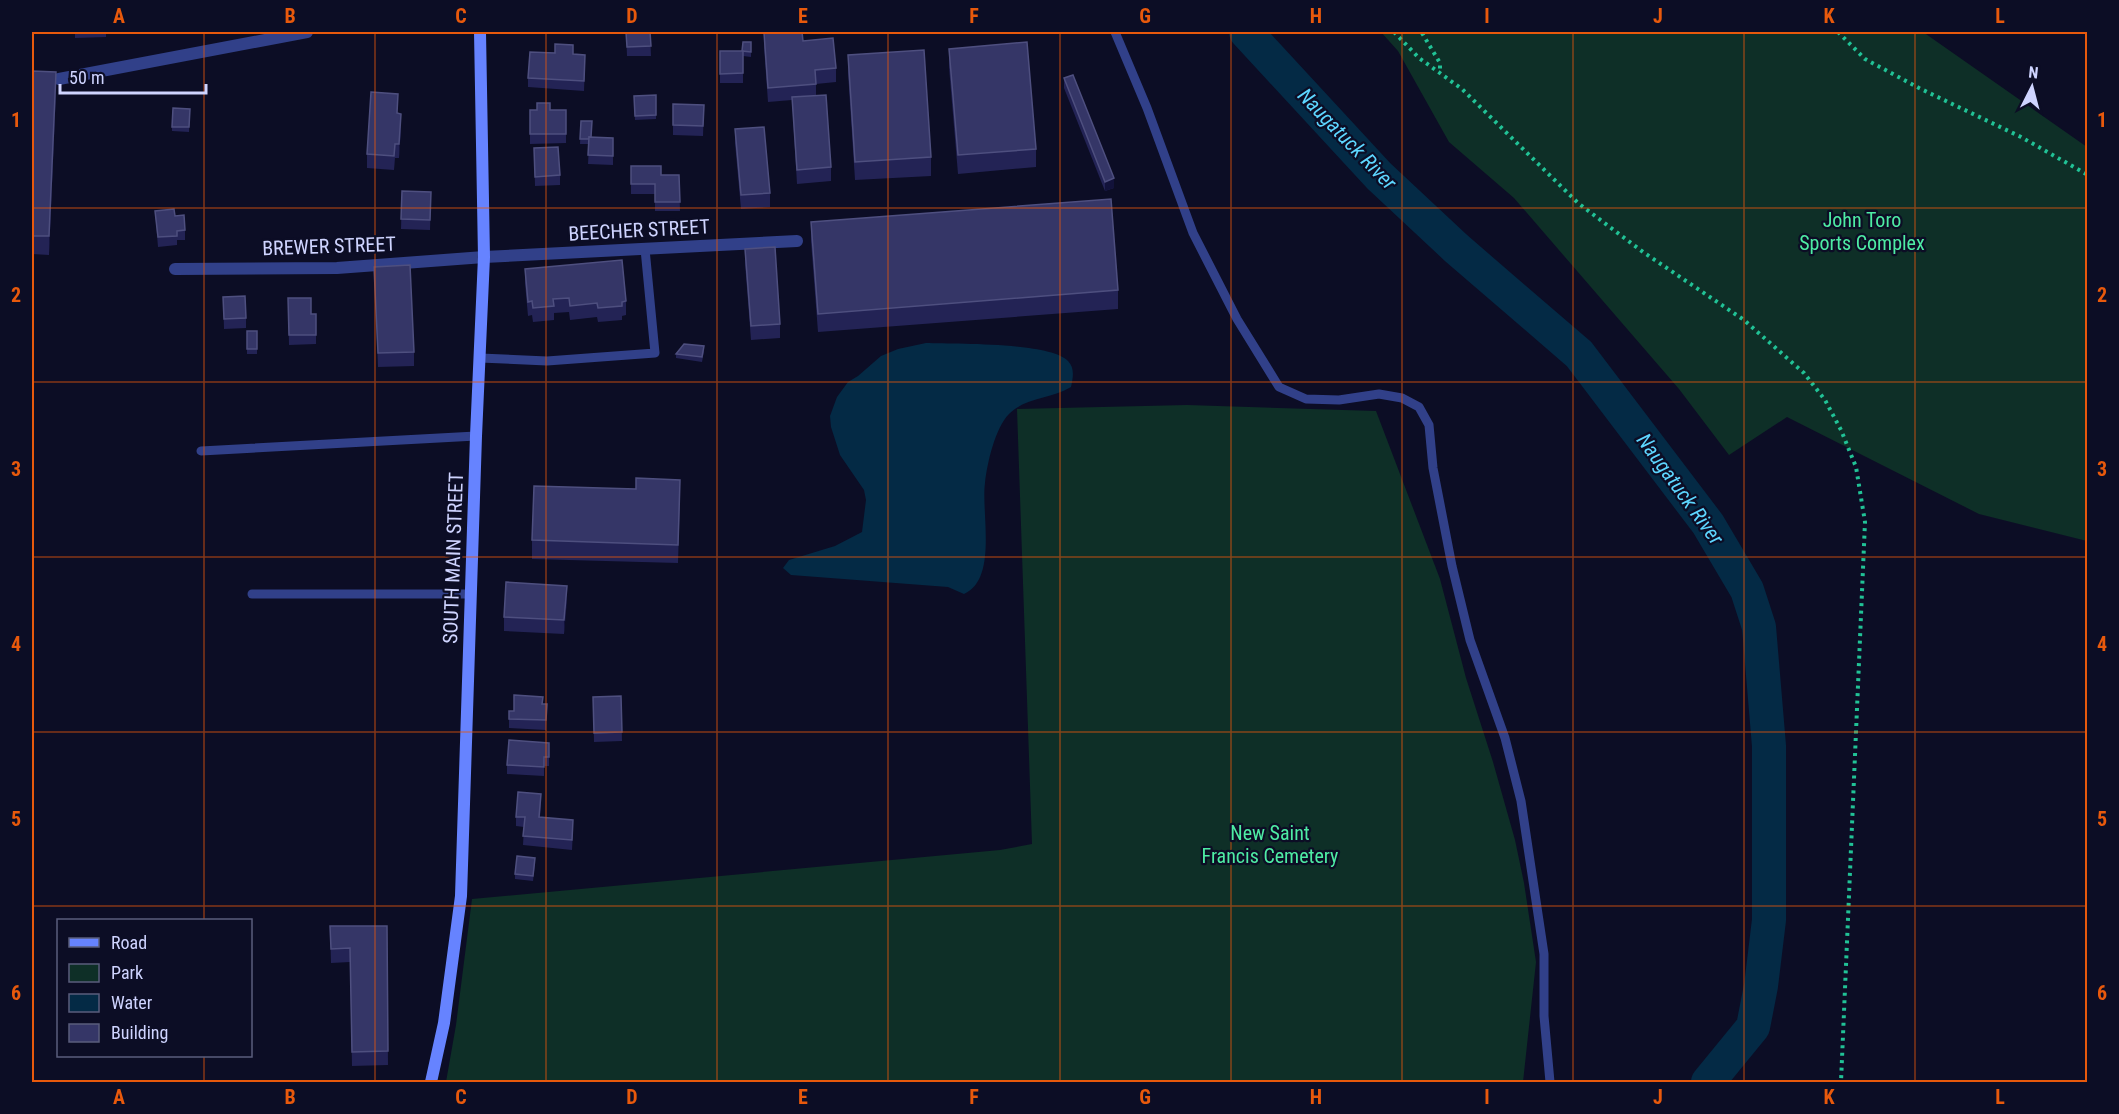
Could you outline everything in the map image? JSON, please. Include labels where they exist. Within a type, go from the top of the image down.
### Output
[{"type":"main road","name":"SOUTH MAIN STREET","points":[[431,1083],[444,1023],[461,896],[484,257],[480,32]]},
{"type":"street","points":[[59,79],[265,36],[306,32]]},
{"type":"street","name":"BEECHER STREET","points":[[484,257],[797,241]]},
{"type":"street","name":"BREWER STREET","points":[[176,269],[337,268],[484,257]]},
{"type":"lane","points":[[1115,32],[1147,108],[1193,233],[1237,320],[1279,387],[1306,399],[1339,400],[1380,394],[1402,398],[1419,407],[1429,425],[1433,468],[1452,566],[1470,640],[1505,738],[1521,801],[1544,954],[1544,1016],[1550,1083]]},
{"type":"lane","points":[[480,358],[547,361],[655,353],[645,249]]},
{"type":"lane","points":[[201,452],[476,436]]},
{"type":"lane","points":[[252,594],[471,594]]},
{"type":"path","points":[[1394,32],[1419,58],[1462,89],[1578,203],[1643,252],[1744,320],[1804,373],[1825,400],[1845,439],[1856,467],[1865,522],[1841,1083]]},
{"type":"path","points":[[1838,32],[1865,59],[2021,137],[2088,175]]},
{"type":"path","points":[[1422,33],[1440,63],[1440,72]]},
{"type":"green space","name":"John Toro Sports Complex","points":[[1381,32],[1923,32],[2087,147],[2087,541],[1979,514],[1787,417],[1729,455],[1679,389],[1514,198],[1449,142],[1398,51]]},
{"type":"green space","name":"New Saint Francis Cemetery","points":[[1187,405],[1376,411],[1440,579],[1466,678],[1515,840],[1536,962],[1523,1082],[446,1082],[456,1025],[472,899],[1000,850],[1032,844],[1017,409]]},
{"type":"water","points":[[926,343],[1000,345],[1042,350],[1068,361],[1073,370],[1071,387],[1016,408],[1004,420],[1000,428],[992,447],[986,475],[984,496],[986,544],[981,575],[974,586],[964,594],[948,587],[791,575],[783,568],[789,560],[835,546],[862,532],[866,500],[864,490],[840,455],[831,427],[830,416],[837,397],[848,382],[881,356],[898,349]]},
{"type":"building","points":[[626,32],[650,32],[651,46],[627,47]]},
{"type":"building","points":[[802,32],[803,41],[833,38],[836,68],[815,70],[816,84],[768,88],[764,33]]},
{"type":"building","points":[[743,42],[751,42],[751,52],[742,51]]},
{"type":"building","points":[[1027,42],[1036,149],[958,155],[949,49]]},
{"type":"building","points":[[555,44],[573,45],[573,54],[585,55],[584,81],[528,78],[530,52],[555,53]]},
{"type":"building","points":[[924,50],[931,157],[855,162],[848,55]]},
{"type":"building","points":[[720,51],[743,51],[743,73],[720,74]]},
{"type":"building","points":[[32,71],[56,72],[49,236],[32,236]]},
{"type":"building","points":[[1073,75],[1114,178],[1105,182],[1064,78]]},
{"type":"building","points":[[371,92],[398,94],[397,113],[401,114],[399,144],[395,144],[394,156],[367,154]]},
{"type":"building","points":[[656,95],[656,115],[635,116],[634,96]]},
{"type":"building","points":[[826,95],[831,167],[797,170],[792,97]]},
{"type":"building","points":[[537,103],[550,103],[550,110],[566,110],[566,134],[530,134],[530,110],[537,110]]},
{"type":"building","points":[[673,104],[704,105],[703,126],[673,125]]},
{"type":"building","points":[[173,108],[190,109],[189,127],[172,127]]},
{"type":"building","points":[[581,121],[592,121],[589,139],[580,139]]},
{"type":"building","points":[[764,127],[770,193],[741,195],[735,129]]},
{"type":"building","points":[[589,137],[613,138],[613,156],[588,155]]},
{"type":"building","points":[[558,147],[560,175],[535,177],[534,148]]},
{"type":"building","points":[[631,166],[661,166],[661,175],[679,175],[680,202],[655,202],[655,184],[631,184]]},
{"type":"building","points":[[402,191],[431,192],[430,220],[401,219]]},
{"type":"building","points":[[1111,199],[1118,290],[818,314],[811,222]]},
{"type":"building","points":[[174,209],[175,216],[184,215],[185,230],[177,231],[177,236],[158,237],[155,211]]},
{"type":"building","points":[[775,247],[780,324],[751,326],[745,249]]},
{"type":"building","points":[[622,260],[626,301],[622,302],[622,306],[598,308],[597,303],[570,306],[569,298],[553,299],[554,306],[533,308],[532,301],[528,302],[525,269]]},
{"type":"building","points":[[410,265],[414,352],[378,353],[374,267]]},
{"type":"building","points":[[245,296],[246,318],[224,319],[223,297]]},
{"type":"building","points":[[288,298],[311,298],[311,314],[316,314],[316,335],[289,335]]},
{"type":"building","points":[[247,331],[257,331],[257,349],[247,349]]},
{"type":"building","points":[[684,344],[704,346],[702,357],[676,354]]},
{"type":"building","points":[[636,478],[680,480],[678,545],[532,540],[534,486],[636,489]]},
{"type":"building","points":[[506,582],[567,586],[564,620],[504,617]]},
{"type":"building","points":[[514,695],[543,697],[542,704],[547,704],[546,720],[509,719],[509,711],[514,711]]},
{"type":"building","points":[[621,696],[622,732],[594,733],[593,697]]},
{"type":"building","points":[[509,740],[549,743],[549,757],[544,757],[544,767],[507,765]]},
{"type":"building","points":[[518,792],[541,794],[539,817],[573,820],[572,840],[523,836],[525,817],[516,817]]},
{"type":"building","points":[[517,856],[535,858],[533,876],[515,874]]},
{"type":"building","points":[[330,926],[387,926],[388,1051],[352,1052],[350,948],[331,949]]},
{"type":"waterway","name":"Naugatuck River","points":[[1246,32],[1379,176],[1456,248],[1579,354],[1708,524],[1747,590],[1759,627],[1769,746],[1769,920],[1761,986],[1753,1027],[1708,1082]]}]
